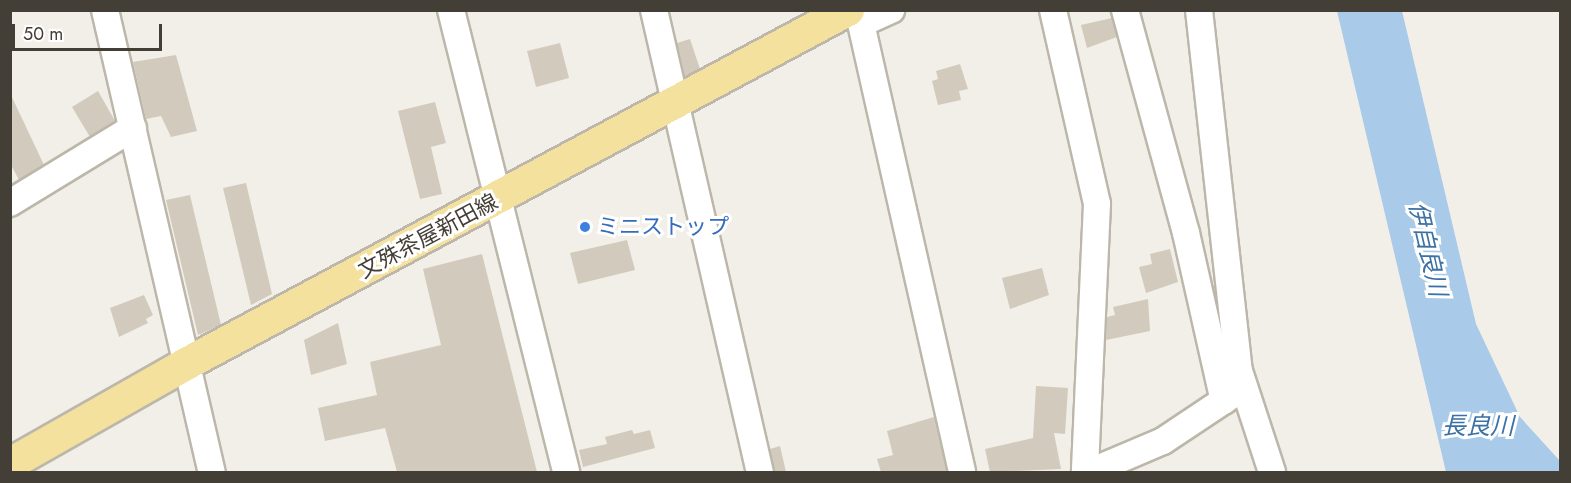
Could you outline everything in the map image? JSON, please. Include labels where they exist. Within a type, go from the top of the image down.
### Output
[{"type":"main road","name":"文殊茶屋新田線","points":[[10,464],[186,364],[676,105],[856,15]]},
{"type":"street","points":[[105,10],[212,472]]},
{"type":"street","points":[[451,10],[500,198],[566,472]]},
{"type":"street","points":[[654,10],[760,472]]},
{"type":"street","points":[[891,10],[856,15],[962,472]]},
{"type":"street","points":[[1053,10],[1097,204],[1085,472]]},
{"type":"street","points":[[1125,10],[1186,233],[1234,394],[1272,472]]},
{"type":"street","points":[[1199,10],[1234,394]]},
{"type":"street","points":[[10,203],[133,128]]},
{"type":"street","points":[[1090,472],[1163,441],[1234,394]]},
{"type":"water","name":"長良川","points":[[1337,11],[1402,11],[1476,324],[1520,417],[1560,461],[1560,472],[1446,472]]},
{"type":"building","points":[[1112,18],[1117,37],[1087,48],[1081,25]]},
{"type":"building","points":[[690,39],[700,69],[685,77],[677,43]]},
{"type":"building","points":[[560,43],[569,78],[536,87],[527,51]]},
{"type":"building","points":[[176,55],[197,131],[171,137],[161,116],[146,119],[133,62]]},
{"type":"building","points":[[960,64],[968,89],[959,91],[961,100],[938,105],[932,81],[938,79],[936,71]]},
{"type":"building","points":[[98,91],[115,121],[90,137],[72,107]]},
{"type":"building","points":[[10,93],[44,165],[19,180],[10,163]]},
{"type":"building","points":[[435,102],[446,143],[431,147],[442,194],[420,199],[398,111]]},
{"type":"building","points":[[246,183],[272,294],[251,305],[223,188]]},
{"type":"building","points":[[190,195],[221,325],[198,335],[166,200]]},
{"type":"building","points":[[627,240],[635,270],[578,284],[570,253]]},
{"type":"building","points":[[1170,249],[1178,282],[1146,293],[1139,267],[1152,264],[1150,254]]},
{"type":"building","points":[[482,254],[537,472],[397,472],[385,428],[325,441],[318,408],[377,395],[370,362],[441,345],[423,269]]},
{"type":"building","points":[[1042,268],[1049,295],[1010,309],[1002,278]]},
{"type":"building","points":[[144,295],[153,315],[146,319],[148,323],[119,337],[110,308]]},
{"type":"building","points":[[1148,299],[1150,331],[1106,340],[1107,317],[1115,315],[1113,307]]},
{"type":"building","points":[[338,323],[347,364],[311,375],[304,340]]},
{"type":"building","points":[[1036,386],[1068,388],[1065,434],[1054,433],[1061,469],[990,472],[985,449],[1033,438]]},
{"type":"building","points":[[934,417],[947,472],[881,472],[877,459],[893,455],[887,431]]},
{"type":"building","points":[[632,430],[634,434],[650,430],[655,448],[583,467],[579,450],[607,444],[605,437]]},
{"type":"building","points":[[780,446],[786,472],[775,472],[770,449]]},
{"type":"place","name":"ミニストップ","points":[[585,227]]},
{"type":"water label","name":"伊自良川","points":[[1428,249]]}]
